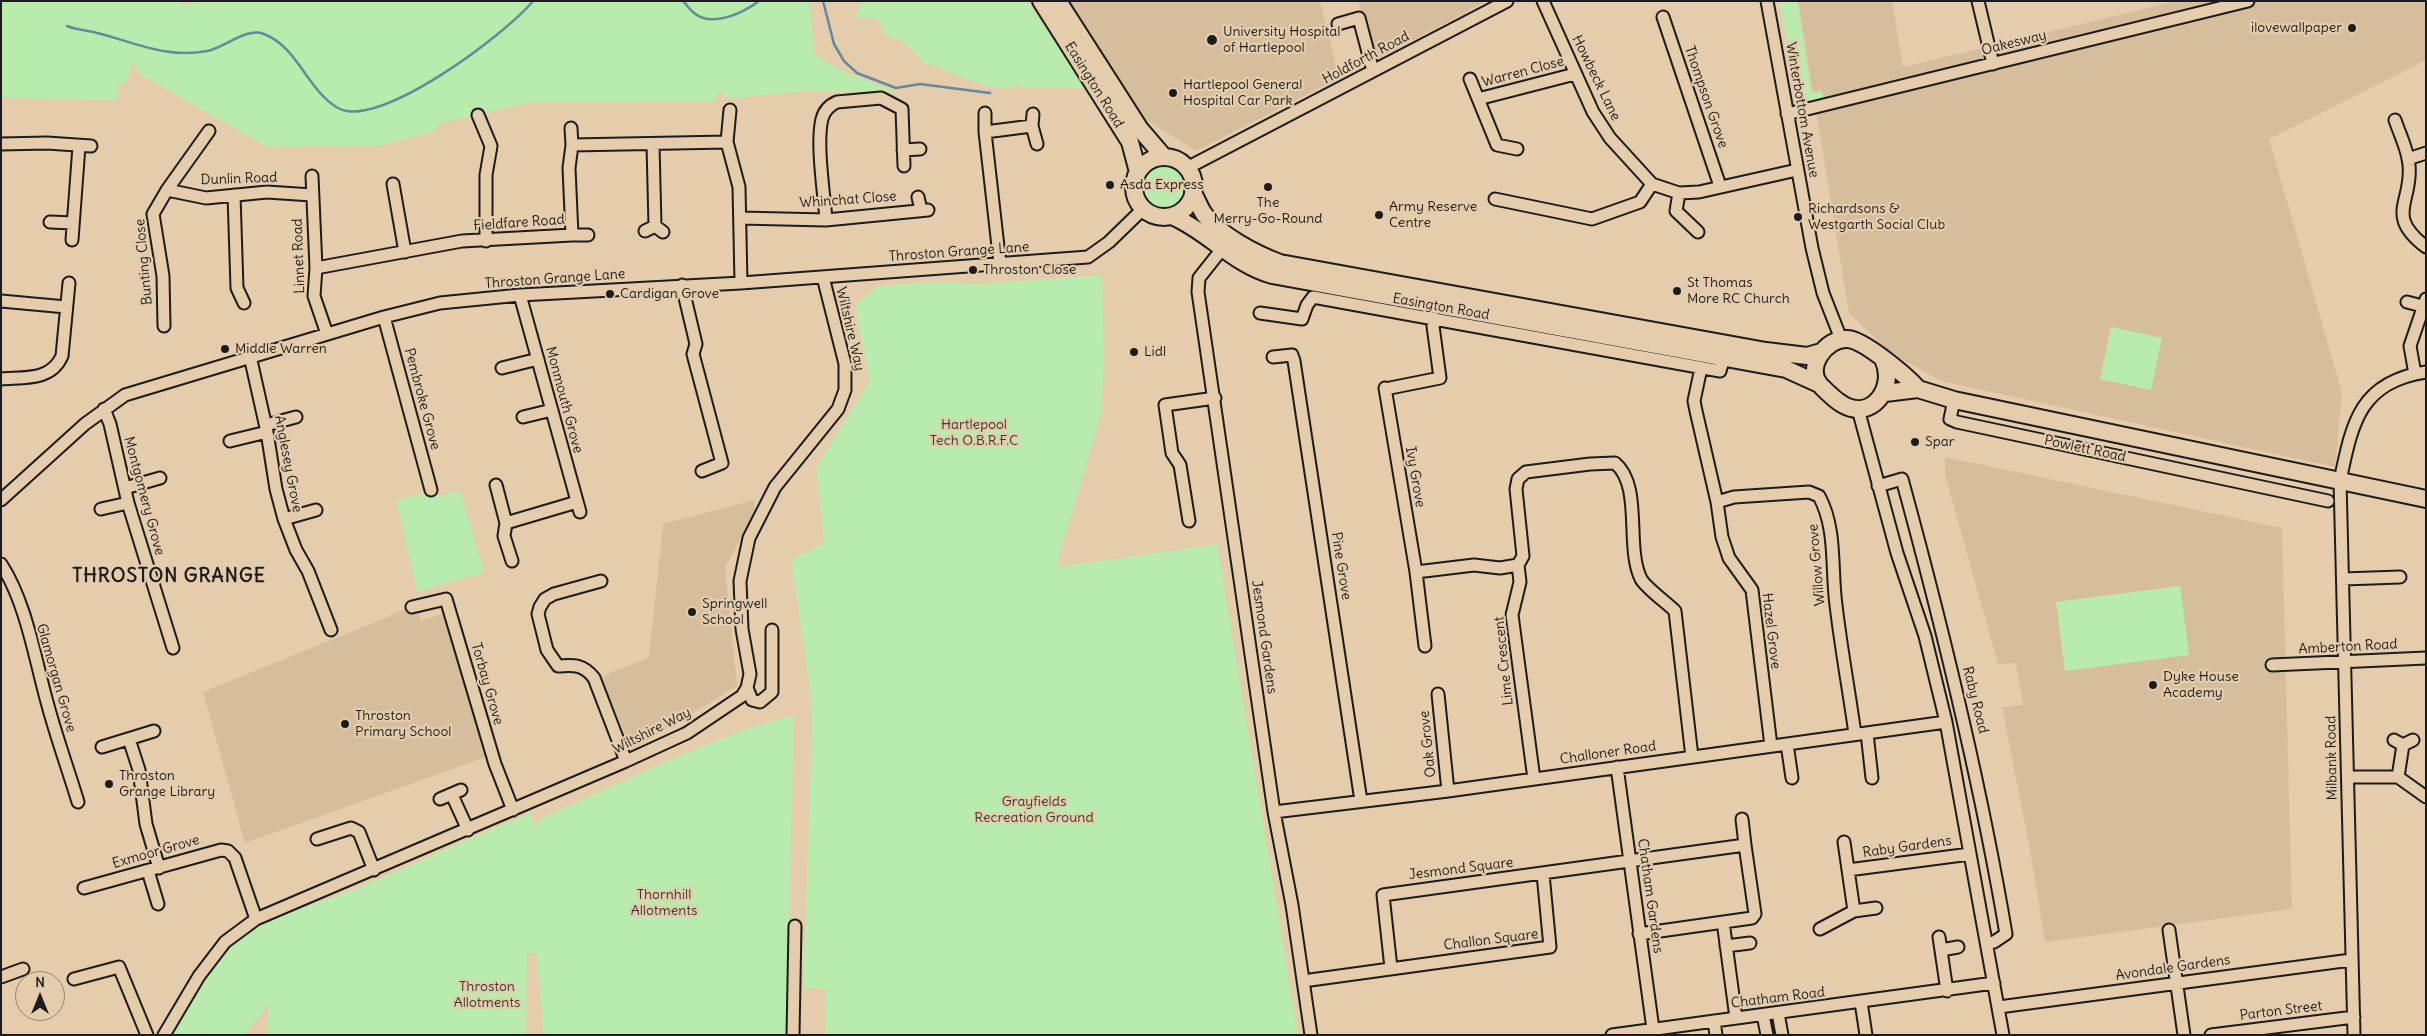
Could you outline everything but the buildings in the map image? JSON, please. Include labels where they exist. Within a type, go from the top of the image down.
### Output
[{"type":"highway","name":"Easington Road","points":[[1040,1],[1130,142],[1138,172],[1135,179],[1135,196],[1144,209],[1162,217],[1172,216],[1190,224],[1222,249],[1260,272],[1321,284],[1413,294],[1726,351],[1786,369],[1819,384]]},
{"type":"highway","name":"Easington Road","points":[[1058,1],[1140,128],[1164,157],[1173,158],[1187,168],[1192,176],[1193,193],[1205,215],[1236,241],[1256,254],[1280,263],[1321,284]]},
{"type":"highway","points":[[1138,172],[1149,161],[1164,157]]},
{"type":"highway","points":[[1172,216],[1182,211],[1189,203],[1193,193]]},
{"type":"highway","points":[[1841,339],[1861,342],[1883,359],[1888,369],[1885,393],[1873,404],[1858,408],[1842,405],[1819,384],[1816,360],[1821,352],[1828,345],[1841,339]]},
{"type":"highway","name":"Easington Road","points":[[1726,351],[1807,356],[1821,352]]},
{"type":"highway","name":"Powlett Road","points":[[1883,359],[1911,380],[1918,389]]},
{"type":"highway","name":"Powlett Road","points":[[1885,393],[1918,389],[1954,400],[2426,499]]},
{"type":"street","name":"Holdforth Road","points":[[1187,168],[1506,1]]},
{"type":"street","name":"Howbeck Lane","points":[[1543,1],[1593,112],[1610,138],[1652,184],[1679,193],[1798,170]]},
{"type":"street","name":"Winterbottom Avenue","points":[[1767,1],[1812,248],[1823,293],[1841,339]]},
{"type":"street","points":[[1978,1],[1993,64]]},
{"type":"street","name":"Oakesway","points":[[1787,114],[2248,1]]},
{"type":"street","name":"Thompson Grove","points":[[1663,17],[1720,186]]},
{"type":"street","points":[[1338,24],[1359,18],[1373,70]]},
{"type":"street","name":"Warren Close","points":[[1478,99],[1575,74]]},
{"type":"street","name":"Warren Close","points":[[1470,79],[1497,145],[1517,149]]},
{"type":"street","points":[[826,220],[821,157],[822,119],[829,106],[837,102],[881,98],[902,109],[904,166]]},
{"type":"street","points":[[730,110],[728,142],[739,187],[741,283]]},
{"type":"street","points":[[985,113],[985,132],[1000,264]]},
{"type":"street","points":[[1034,114],[1032,126],[1037,144]]},
{"type":"street","points":[[478,115],[491,146],[486,175],[486,241]]},
{"type":"street","points":[[2395,120],[2408,159],[2409,180],[2404,196],[2403,217],[2411,234],[2426,247]]},
{"type":"street","points":[[985,132],[1032,126]]},
{"type":"street","name":"Fieldfare Road","points":[[316,268],[462,241],[572,235],[569,168],[572,145],[571,128]]},
{"type":"street","name":"Bunting Close","points":[[164,326],[163,276],[153,214],[167,190],[210,131]]},
{"type":"street","points":[[572,145],[618,142],[653,145],[728,142]]},
{"type":"street","points":[[1,144],[47,143],[91,146]]},
{"type":"street","points":[[653,145],[654,230]]},
{"type":"street","points":[[72,240],[78,146]]},
{"type":"street","points":[[903,150],[920,149]]},
{"type":"street","points":[[2408,159],[2426,154]]},
{"type":"street","name":"Linnet Road","points":[[312,176],[316,268],[314,296],[327,334]]},
{"type":"street","points":[[393,184],[405,252]]},
{"type":"street","points":[[1495,199],[1592,219],[1640,202],[1652,184]]},
{"type":"street","name":"Dunlin Road","points":[[167,190],[206,198],[267,192],[312,195]]},
{"type":"street","points":[[1679,193],[1676,212],[1698,232]]},
{"type":"street","points":[[234,195],[237,288],[244,303]]},
{"type":"street","name":"Whinchat Close","points":[[740,218],[826,220],[925,210],[918,197]]},
{"type":"street","name":"Throston Grange Lane","points":[[1,500],[104,409],[125,396],[384,316],[440,303],[520,295],[741,283],[1088,257],[1109,242],[1144,209]]},
{"type":"street","points":[[50,222],[73,223]]},
{"type":"street","points":[[572,235],[588,235]]},
{"type":"street","name":"Jesmond Gardens","points":[[1222,249],[1200,278],[1198,292],[1274,812],[1292,905],[1311,1035]]},
{"type":"street","name":"Wiltshire Way","points":[[164,1035],[199,976],[225,942],[256,919],[626,761],[687,733],[742,696],[747,688],[750,674],[742,629],[740,581],[750,538],[775,487],[838,409],[844,390],[845,364],[823,277]]},
{"type":"street","points":[[1,379],[41,376],[54,369],[62,356],[69,283]]},
{"type":"street","points":[[1260,314],[1302,319],[1307,304],[1321,284]]},
{"type":"street","name":"Easington Road","points":[[1321,284],[1434,318],[1701,368],[1720,371],[1726,351]]},
{"type":"street","points":[[682,285],[696,344],[693,354],[722,463],[702,471]]},
{"type":"street","name":"Monmouth Grove","points":[[506,524],[578,507],[520,295]]},
{"type":"street","points":[[1,301],[66,307]]},
{"type":"street","points":[[2407,302],[2424,302],[2410,346],[2420,373]]},
{"type":"street","name":"Pembroke Grove","points":[[384,316],[431,490]]},
{"type":"street","name":"Ivy Grove","points":[[1425,646],[1416,572],[1387,388],[1444,378],[1433,326],[1434,318]]},
{"type":"street","name":"Pine Grove","points":[[1273,357],[1292,355],[1294,361],[1361,801]]},
{"type":"street","name":"Anglesey Grove","points":[[250,356],[284,519],[296,550],[308,571],[331,630]]},
{"type":"street","points":[[502,368],[538,359]]},
{"type":"street","name":"Hazel Grove","points":[[1701,368],[1694,401],[1718,502],[1722,538],[1729,558],[1752,590],[1771,746]]},
{"type":"street","name":"Milbank Road","points":[[2354,1035],[2340,481],[2352,426],[2362,407],[2388,386],[2420,373]]},
{"type":"street","points":[[1189,521],[1180,465],[1172,453],[1165,405],[1215,398]]},
{"type":"street","name":"Powlett Road","points":[[1954,400],[1950,419],[1957,422],[2328,501]]},
{"type":"street","points":[[1858,408],[1897,553],[1925,636],[1946,722],[2003,1035]]},
{"type":"street","name":"Montgomery Grove","points":[[104,409],[110,424],[128,503],[173,648]]},
{"type":"street","points":[[523,417],[552,410]]},
{"type":"street","points":[[230,441],[296,417]]},
{"type":"street","points":[[2239,482],[2243,461]]},
{"type":"street","name":"Lime Crescent","points":[[1534,779],[1512,615],[1520,582],[1518,565],[1523,556],[1516,489],[1518,479],[1526,472],[1615,463],[1623,470],[1627,480],[1632,514],[1634,554],[1641,580],[1676,611],[1692,757]]},
{"type":"street","points":[[125,488],[160,478]]},
{"type":"street","name":"Raby Road","points":[[1878,486],[1902,479],[1964,717],[2006,934],[1987,944]]},
{"type":"street","points":[[2309,497],[2312,482]]},
{"type":"street","points":[[496,485],[506,524],[504,536],[512,561]]},
{"type":"street","name":"Willow Grove","points":[[1718,502],[1734,497],[1809,492],[1819,496],[1826,510],[1830,536],[1835,603],[1854,734]]},
{"type":"street","points":[[101,509],[128,503]]},
{"type":"street","points":[[284,519],[316,510]]},
{"type":"street","name":"Glamorgan Grove","points":[[1,564],[9,576],[28,630],[48,706],[78,802]]},
{"type":"street","points":[[1416,572],[1474,565],[1500,568],[1518,565]]},
{"type":"street","points":[[2343,579],[2400,577]]},
{"type":"street","points":[[601,581],[554,594],[545,599],[538,614],[547,650],[558,666],[576,665],[587,669],[594,678],[626,761]]},
{"type":"street","name":"Torbay Grove","points":[[412,607],[446,599],[495,764],[513,810]]},
{"type":"street","points":[[747,688],[752,700],[760,702],[772,692],[772,630]]},
{"type":"street","name":"Amberton Road","points":[[2272,665],[2426,658]]},
{"type":"street","name":"Oak Grove","points":[[1438,694],[1448,791]]},
{"type":"street","name":"Challoner Road","points":[[1274,812],[1448,791],[1946,722]]},
{"type":"street","points":[[102,747],[154,731]]},
{"type":"street","points":[[1867,733],[1872,778]]},
{"type":"street","points":[[128,739],[139,770],[158,904]]},
{"type":"street","points":[[2398,777],[2403,742]]},
{"type":"street","points":[[1787,744],[1792,778]]},
{"type":"street","name":"Chatham Gardens","points":[[1617,767],[1653,1029]]},
{"type":"street","points":[[2348,777],[2398,777],[2426,797]]},
{"type":"street","points":[[440,799],[457,792],[468,830]]},
{"type":"street","points":[[1639,934],[1752,918],[1755,914],[1742,820]]},
{"type":"street","points":[[317,839],[350,828],[359,832],[374,870]]},
{"type":"street","points":[[1844,842],[1854,911]]},
{"type":"street","points":[[1543,874],[1745,845]]},
{"type":"street","name":"Exmoor Grove","points":[[84,888],[221,850],[228,851],[235,858],[256,919]]},
{"type":"street","name":"Raby Gardens","points":[[1848,870],[1970,854]]},
{"type":"street","name":"Challon Square","points":[[1303,982],[1391,968],[1550,948],[1543,874]]},
{"type":"street","name":"Jesmond Square","points":[[1391,968],[1383,895],[1543,874]]},
{"type":"street","points":[[1820,929],[1854,911],[1876,908]]},
{"type":"street","points":[[793,1035],[795,926]]},
{"type":"street","points":[[1724,929],[1736,1018]]},
{"type":"street","points":[[2169,930],[2184,1035]]},
{"type":"street","points":[[1939,937],[1947,991]]},
{"type":"street","points":[[1726,946],[1750,944]]},
{"type":"street","points":[[1941,950],[1958,948]]},
{"type":"street","name":"Avondale Gardens","points":[[1999,1007],[2351,960]]},
{"type":"street","points":[[74,979],[119,967],[147,1035]]},
{"type":"street","points":[[1,977],[23,969]]},
{"type":"street","name":"Chatham Road","points":[[1612,1035],[1947,991],[1994,983]]},
{"type":"street","points":[[1861,1002],[1866,1035]]},
{"type":"street","points":[[1778,1013],[1782,1035]]},
{"type":"street","points":[[1764,1015],[1767,1035]]},
{"type":"street","name":"Parton Street","points":[[2211,1035],[2354,1018]]},
{"type":"street","points":[[1714,1021],[1716,1035]]},
{"type":"shaded area","name":"University Hospital of Hartlepool","points":[[1069,1],[1320,1],[1339,78],[1196,151],[1148,121]]},
{"type":"shaded area","name":"University Hospital of Hartlepool","points":[[1358,1],[1487,1],[1374,61]]},
{"type":"shaded area","points":[[1798,1],[1892,1],[1903,67],[2177,1],[2426,1],[2426,60],[2269,139],[2342,393],[2335,467],[1941,381],[1891,353],[1849,313]]},
{"type":"shaded area","name":"Dyke House Academy","points":[[1945,457],[2282,528],[2292,909],[2045,942],[2030,850],[2002,707],[2023,705],[2016,663],[1998,664],[1945,475]]},
{"type":"shaded area","name":"Springwell School","points":[[754,500],[755,510],[725,568],[737,686],[632,750],[601,677],[649,657],[663,524]]},
{"type":"shaded area","name":"Throston Primary School","points":[[414,604],[422,621],[444,613],[489,756],[245,843],[203,692],[390,616]]},
{"type":"green space","points":[[1,1],[174,1],[185,5],[198,1],[810,1],[814,55],[846,73],[896,92],[803,91],[729,99],[717,90],[716,101],[532,102],[438,124],[432,132],[379,146],[267,147],[138,73],[131,61],[128,81],[117,86],[117,100],[1,98]]},
{"type":"green space","points":[[862,1],[1026,1],[1088,88],[1026,88],[1016,85],[1013,88],[991,87],[923,63],[907,45],[885,35],[882,24],[871,18],[855,18]]},
{"type":"green space","points":[[1779,1],[1797,1],[1811,92],[1822,91],[1823,98],[1804,101],[1797,99]]},
{"type":"green space","points":[[1161,164],[1169,164],[1181,170],[1187,186],[1181,202],[1169,208],[1161,208],[1149,202],[1143,190],[1143,182],[1149,170]]},
{"type":"green space","name":"Grayfields Recreation Ground","points":[[1102,275],[1104,359],[1101,415],[1059,556],[1058,567],[1217,544],[1298,1035],[825,1035],[826,989],[803,988],[812,724],[811,697],[791,560],[824,543],[816,467],[869,382],[855,305],[878,286],[931,282],[979,284]]},
{"type":"green space","points":[[2111,327],[2162,338],[2151,390],[2100,379]]},
{"type":"green space","points":[[460,491],[484,572],[417,592],[396,500],[425,493],[427,498]]},
{"type":"green space","points":[[2180,586],[2189,655],[2065,671],[2056,602]]},
{"type":"green space","points":[[794,715],[786,1035],[543,1035],[537,954],[527,953],[526,1035],[267,1035],[268,1004],[244,1035],[202,1035],[199,1032],[197,1035],[169,1035],[214,962],[234,942],[261,925],[374,881],[530,813],[535,825],[544,817],[706,745],[735,733]]},
{"type":"waterway","points":[[67,26],[151,48],[178,53],[207,51],[250,33],[264,34],[276,40],[286,49],[327,100],[338,108],[357,111],[382,105],[410,93],[441,75],[497,34],[519,16],[533,1]]},
{"type":"waterway","points":[[683,1],[694,13],[710,19],[718,19],[736,14],[759,1]]},
{"type":"waterway","points":[[823,1],[834,44],[844,61],[857,73],[896,88],[920,84],[990,93]]},
{"type":"place","name":"ilovewallpaper","points":[[2352,28]]},
{"type":"place","name":"University Hospital of Hartlepool","points":[[1212,40]]},
{"type":"place","name":"Hartlepool General Hospital Car Park","points":[[1173,93]]},
{"type":"place","name":"Asda Express","points":[[1110,185]]},
{"type":"place","name":"The Merry-Go-Round","points":[[1268,187]]},
{"type":"place","name":"Army Reserve Centre","points":[[1379,215]]},
{"type":"place","name":"Richardsons & Westgarth Social Club","points":[[1798,217]]},
{"type":"place","name":"Throston Close","points":[[973,270]]},
{"type":"place","name":"St Thomas More RC Church","points":[[1677,291]]},
{"type":"place","name":"Cardigan Grove","points":[[610,294]]},
{"type":"place","name":"Middle Warren","points":[[225,349]]},
{"type":"place","name":"Lidl","points":[[1134,352]]},
{"type":"place","name":"Spar","points":[[1915,442]]},
{"type":"place","name":"Springwell School","points":[[692,612]]},
{"type":"place","name":"Dyke House Academy","points":[[2153,685]]},
{"type":"place","name":"Throston Primary School","points":[[345,724]]},
{"type":"place","name":"Throston Grange Library","points":[[109,784]]},
{"type":"district","name":"THROSTON GRANGE","points":[[169,577]]},
{"type":"park label","name":"Hartlepool Tech O.B.R.F.C","points":[[974,434]]},
{"type":"park label","name":"Thornhill Allotments","points":[[664,904]]},
{"type":"park label","name":"Throston Allotments","points":[[487,996]]}]
